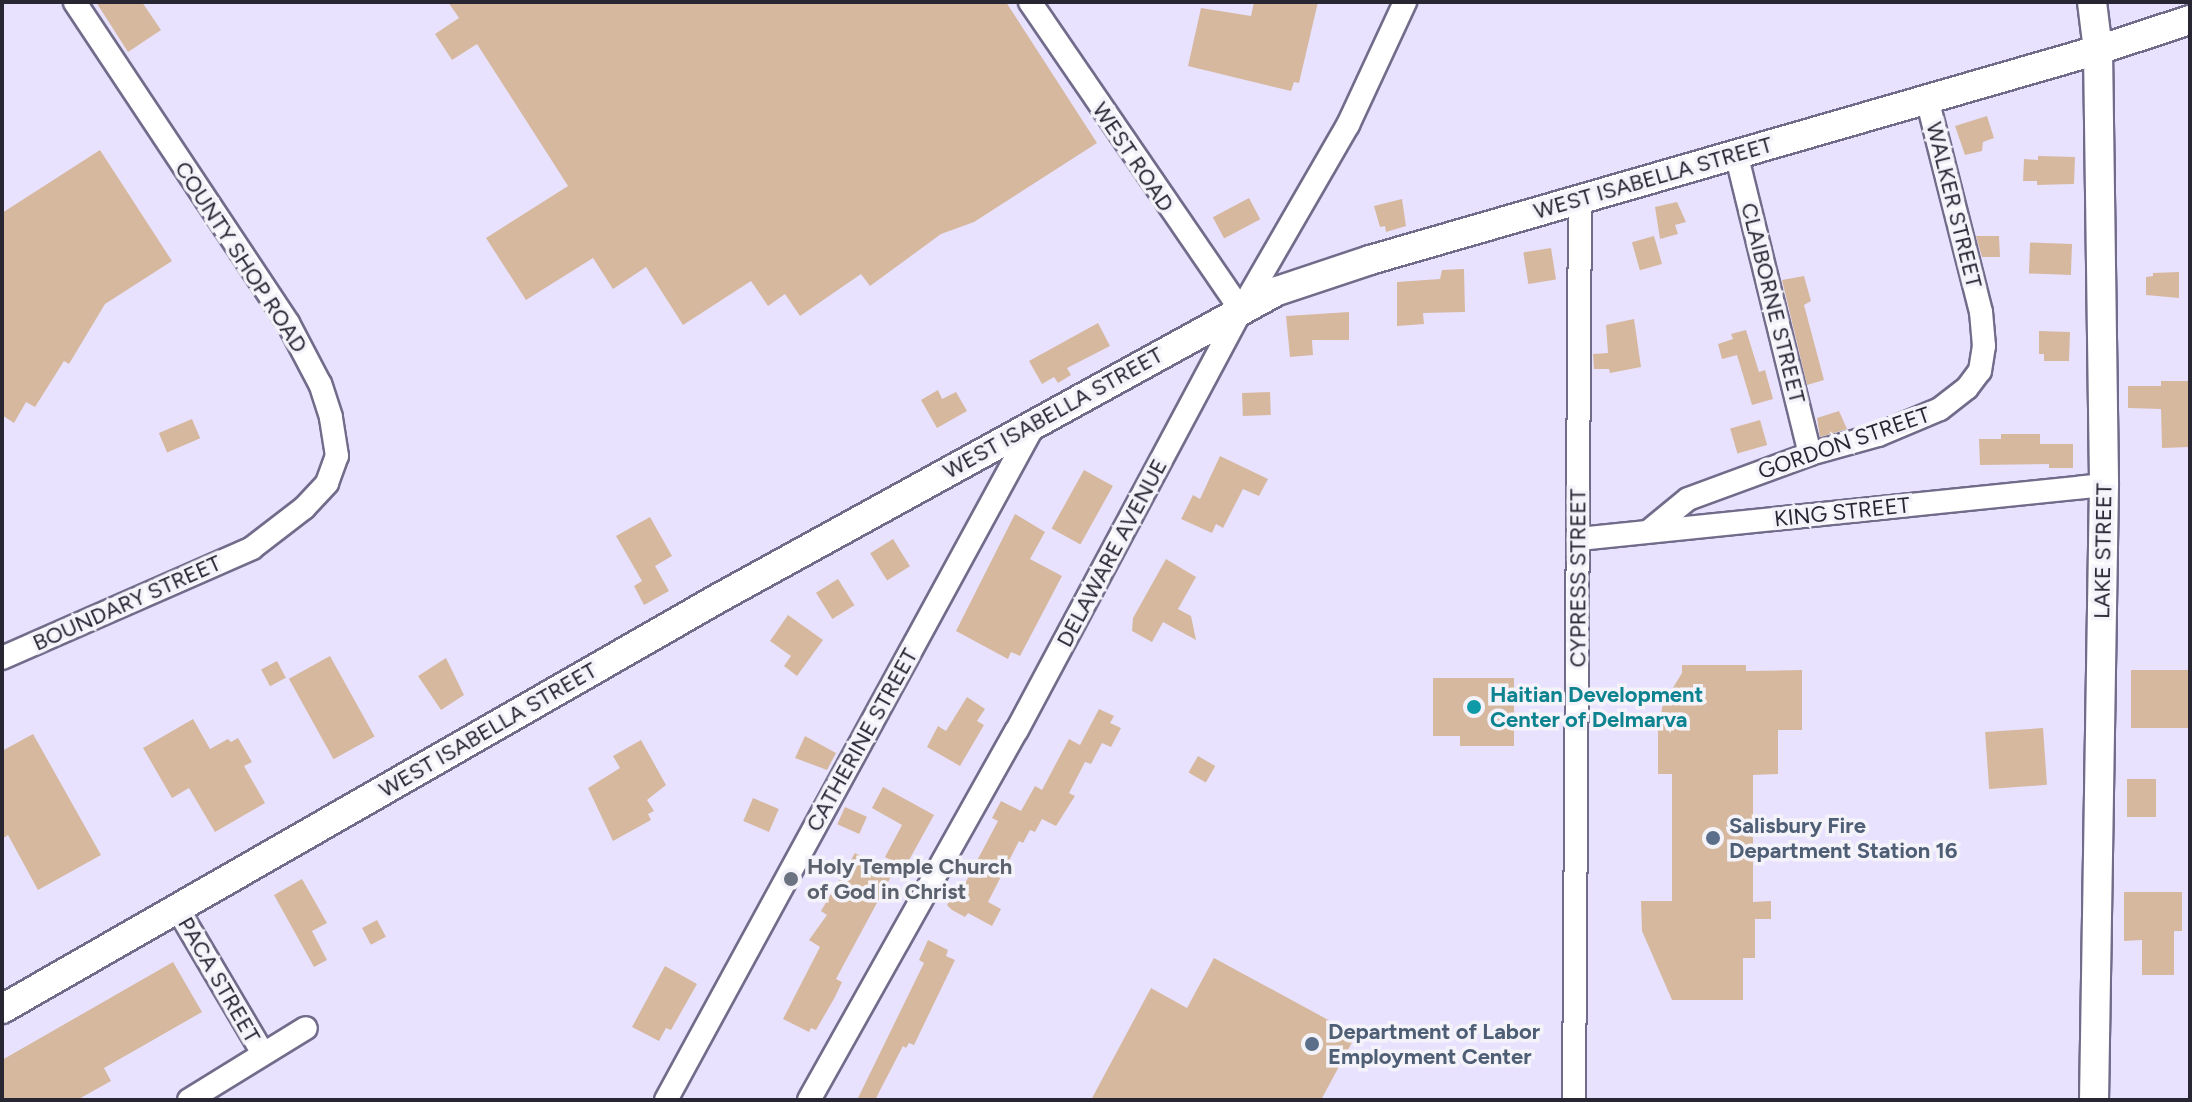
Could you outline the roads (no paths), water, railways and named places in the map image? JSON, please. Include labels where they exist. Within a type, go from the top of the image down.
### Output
[{"type":"street","name":"COUNTY SHOP ROAD","points":[[75,2],[288,323],[320,384],[331,417],[337,456],[327,483],[304,508],[252,548]]},
{"type":"street","name":"WEST ROAD","points":[[1030,2],[1241,310]]},
{"type":"street","name":"DELAWARE AVENUE","points":[[809,1100],[1017,730],[1241,310],[1348,125],[1405,2]]},
{"type":"street","name":"LAKE STREET","points":[[2092,2],[2098,50],[2104,485],[2094,1100]]},
{"type":"street","name":"WEST ISABELLA STREET","points":[[2,1009],[717,599],[1277,291],[1320,275],[2098,50],[2190,20]]},
{"type":"street","name":"WALKER STREET","points":[[1927,98],[1981,312]]},
{"type":"street","name":"CLAIBORNE STREET","points":[[1736,153],[1810,454]]},
{"type":"street","name":"CYPRESS STREET","points":[[1574,1100],[1580,199]]},
{"type":"street","name":"GORDON STREET","points":[[1649,531],[1688,499],[1810,454],[1891,430],[1940,409],[1967,388],[1980,371],[1984,353],[1981,312]]},
{"type":"street","name":"CATHERINE STREET","points":[[666,1100],[1035,423]]},
{"type":"street","name":"KING STREET","points":[[1579,539],[2104,485]]},
{"type":"street","name":"BOUNDARY STREET","points":[[2,658],[252,548]]},
{"type":"street","name":"PACA STREET","points":[[177,908],[262,1052]]},
{"type":"street","points":[[189,1100],[262,1052],[306,1028]]},
{"type":"place","name":"Haitian Development Center of Delmarva","points":[[1474,707]]},
{"type":"place","name":"Salisbury Fire Department Station 16","points":[[1713,838]]},
{"type":"place","name":"Holy Temple Church of God in Christ","points":[[791,879]]},
{"type":"place","name":"Department of Labor Employment Center","points":[[1312,1044]]}]
